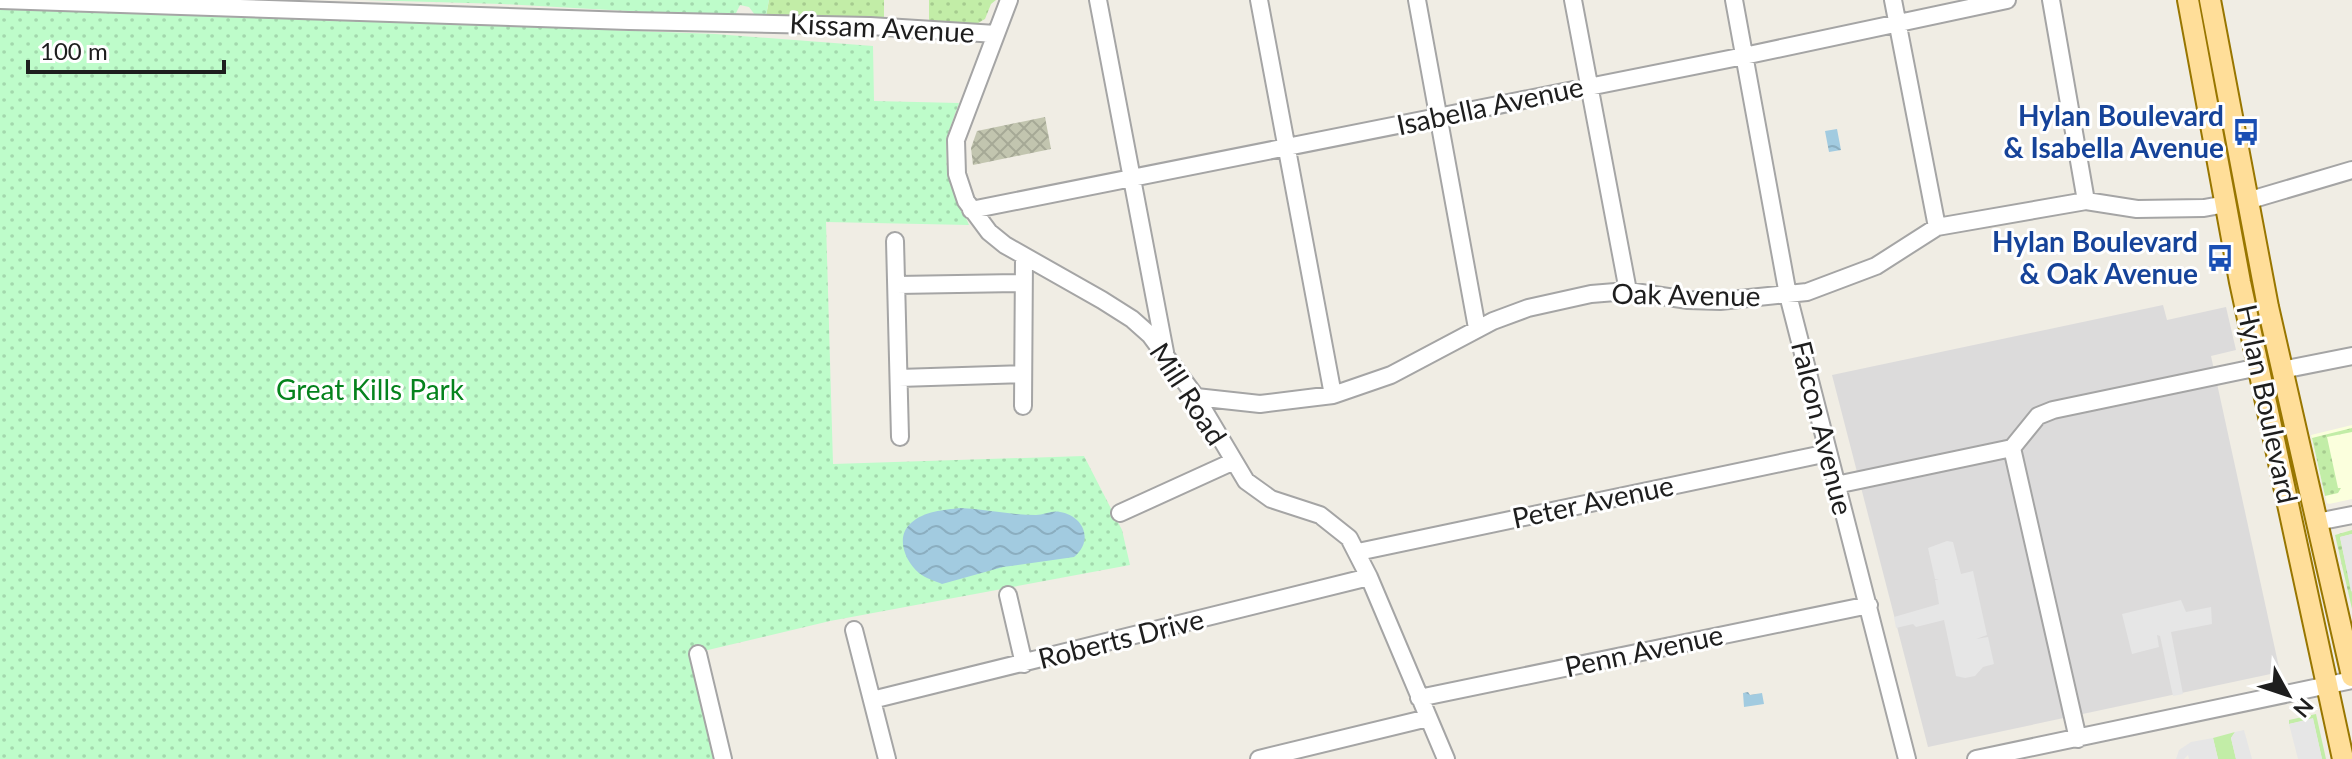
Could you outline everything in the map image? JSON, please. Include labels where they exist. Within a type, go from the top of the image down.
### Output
[{"type":"main road","name":"Hylan Boulevard","points":[[2188,0],[2259,367],[2343,759]]},
{"type":"main road","name":"Hylan Boulevard","points":[[2210,0],[2282,370],[2352,678]]},
{"type":"street","name":"Kissam Avenue","points":[[0,0],[870,26],[996,34]]},
{"type":"street","name":"Mill Road","points":[[1009,0],[956,140],[959,187],[971,210],[989,232],[1024,258],[1132,319],[1166,354],[1196,397],[1232,462],[1257,491],[1271,499],[1320,515],[1349,538],[1369,577],[1446,759]]},
{"type":"street","points":[[1098,0],[1166,354]]},
{"type":"street","points":[[1259,0],[1333,395]]},
{"type":"street","points":[[1417,0],[1477,328]]},
{"type":"street","points":[[1573,0],[1628,291]]},
{"type":"street","name":"Falcon Avenue","points":[[1734,0],[1788,295],[1907,759]]},
{"type":"street","points":[[1893,0],[1937,227]]},
{"type":"street","name":"Isabella Avenue","points":[[971,210],[1744,56],[2007,0]]},
{"type":"street","points":[[2051,0],[2086,201]]},
{"type":"street","points":[[2247,201],[2352,170]]},
{"type":"street","name":"Oak Avenue","points":[[1196,397],[1260,404],[1333,395],[1391,375],[1477,328],[1559,299],[1628,291],[1710,301],[1754,300],[1807,292],[1876,266],[1937,227],[2086,201],[2137,209],[2204,208],[2226,204]]},
{"type":"street","points":[[895,241],[900,437]]},
{"type":"street","points":[[1023,406],[1024,258]]},
{"type":"street","points":[[897,285],[1023,283]]},
{"type":"street","points":[[2282,370],[2352,356]]},
{"type":"street","points":[[1836,485],[2012,448],[2038,416],[2053,410],[2259,367]]},
{"type":"street","points":[[899,378],[1023,374]]},
{"type":"street","points":[[2012,448],[2078,739]]},
{"type":"street","name":"Peter Avenue","points":[[1358,552],[1828,453]]},
{"type":"street","points":[[1120,513],[1232,462]]},
{"type":"street","points":[[2317,522],[2352,515]]},
{"type":"street","name":"Roberts Drive","points":[[872,700],[1369,577]]},
{"type":"street","points":[[1008,595],[1024,664]]},
{"type":"street","name":"Penn Avenue","points":[[1419,698],[1869,605]]},
{"type":"street","points":[[854,630],[887,759]]},
{"type":"street","points":[[698,654],[723,759]]},
{"type":"street","points":[[1976,759],[2352,678]]},
{"type":"street","points":[[1259,759],[1428,718]]},
{"type":"shaded area","points":[[1045,117],[1051,149],[973,165],[971,148],[977,131]]},
{"type":"shaded area","points":[[2163,305],[2167,320],[2226,307],[2236,350],[2211,356],[2280,672],[1928,747],[1832,375]]},
{"type":"shaded area","points":[[2352,425],[2352,499],[2329,504],[2311,435]]},
{"type":"shaded area","points":[[2352,534],[2352,591],[2351,591],[2340,537]]},
{"type":"shaded area","points":[[1953,542],[1961,574],[1973,571],[1987,635],[1976,639],[1988,637],[1994,664],[1983,667],[1975,676],[1965,678],[1956,676],[1944,620],[1896,628],[1894,617],[1939,604],[1935,580],[1939,579],[1935,579],[1928,548]]},
{"type":"shaded area","points":[[2181,600],[2186,612],[2211,607],[2212,624],[2171,632],[2183,694],[2173,696],[2160,636],[2157,635],[2159,647],[2132,654],[2122,614]]},
{"type":"shaded area","points":[[2313,718],[2322,759],[2298,759],[2289,724]]},
{"type":"shaded area","points":[[2244,730],[2252,759],[2236,759],[2231,738],[2235,732]]},
{"type":"shaded area","points":[[2213,738],[2218,759],[2189,759],[2188,755],[2184,759],[2176,759],[2179,750],[2191,742]]},
{"type":"green space","points":[[364,0],[769,0],[766,16],[755,15],[749,7],[740,5],[734,17]]},
{"type":"green space","points":[[769,0],[884,0],[884,21],[766,16]]},
{"type":"green space","points":[[929,0],[996,0],[985,19],[973,26],[929,23]]},
{"type":"green space","name":"Great Kills Park","points":[[0,6],[715,34],[873,46],[874,101],[959,103],[946,139],[947,171],[969,225],[826,222],[833,464],[1084,456],[1122,530],[1130,565],[830,621],[691,654],[717,759],[0,759]]},
{"type":"green space","points":[[2352,428],[2352,432],[2327,437],[2338,488],[2341,488],[2338,493],[2325,496],[2312,438]]},
{"type":"green space","points":[[2352,530],[2352,534],[2340,537],[2352,593],[2352,609],[2335,535]]},
{"type":"green space","points":[[2316,714],[2326,759],[2322,759],[2313,719],[2289,724],[2289,720]]},
{"type":"green space","points":[[2235,732],[2231,738],[2236,759],[2218,759],[2213,738]]},
{"type":"water","points":[[1837,129],[1841,150],[1829,152],[1825,131]]},
{"type":"water","points":[[960,508],[1026,515],[1068,514],[1084,530],[1084,544],[1074,557],[1003,567],[942,584],[914,568],[906,556],[904,535],[911,523],[922,516]]},
{"type":"water","points":[[1743,693],[1750,695],[1762,693],[1764,704],[1744,707]]},
{"type":"place","name":"Hylan Boulevard & Isabella Avenue","points":[[2246,132]]},
{"type":"place","name":"Hylan Boulevard & Oak Avenue","points":[[2220,258]]}]
